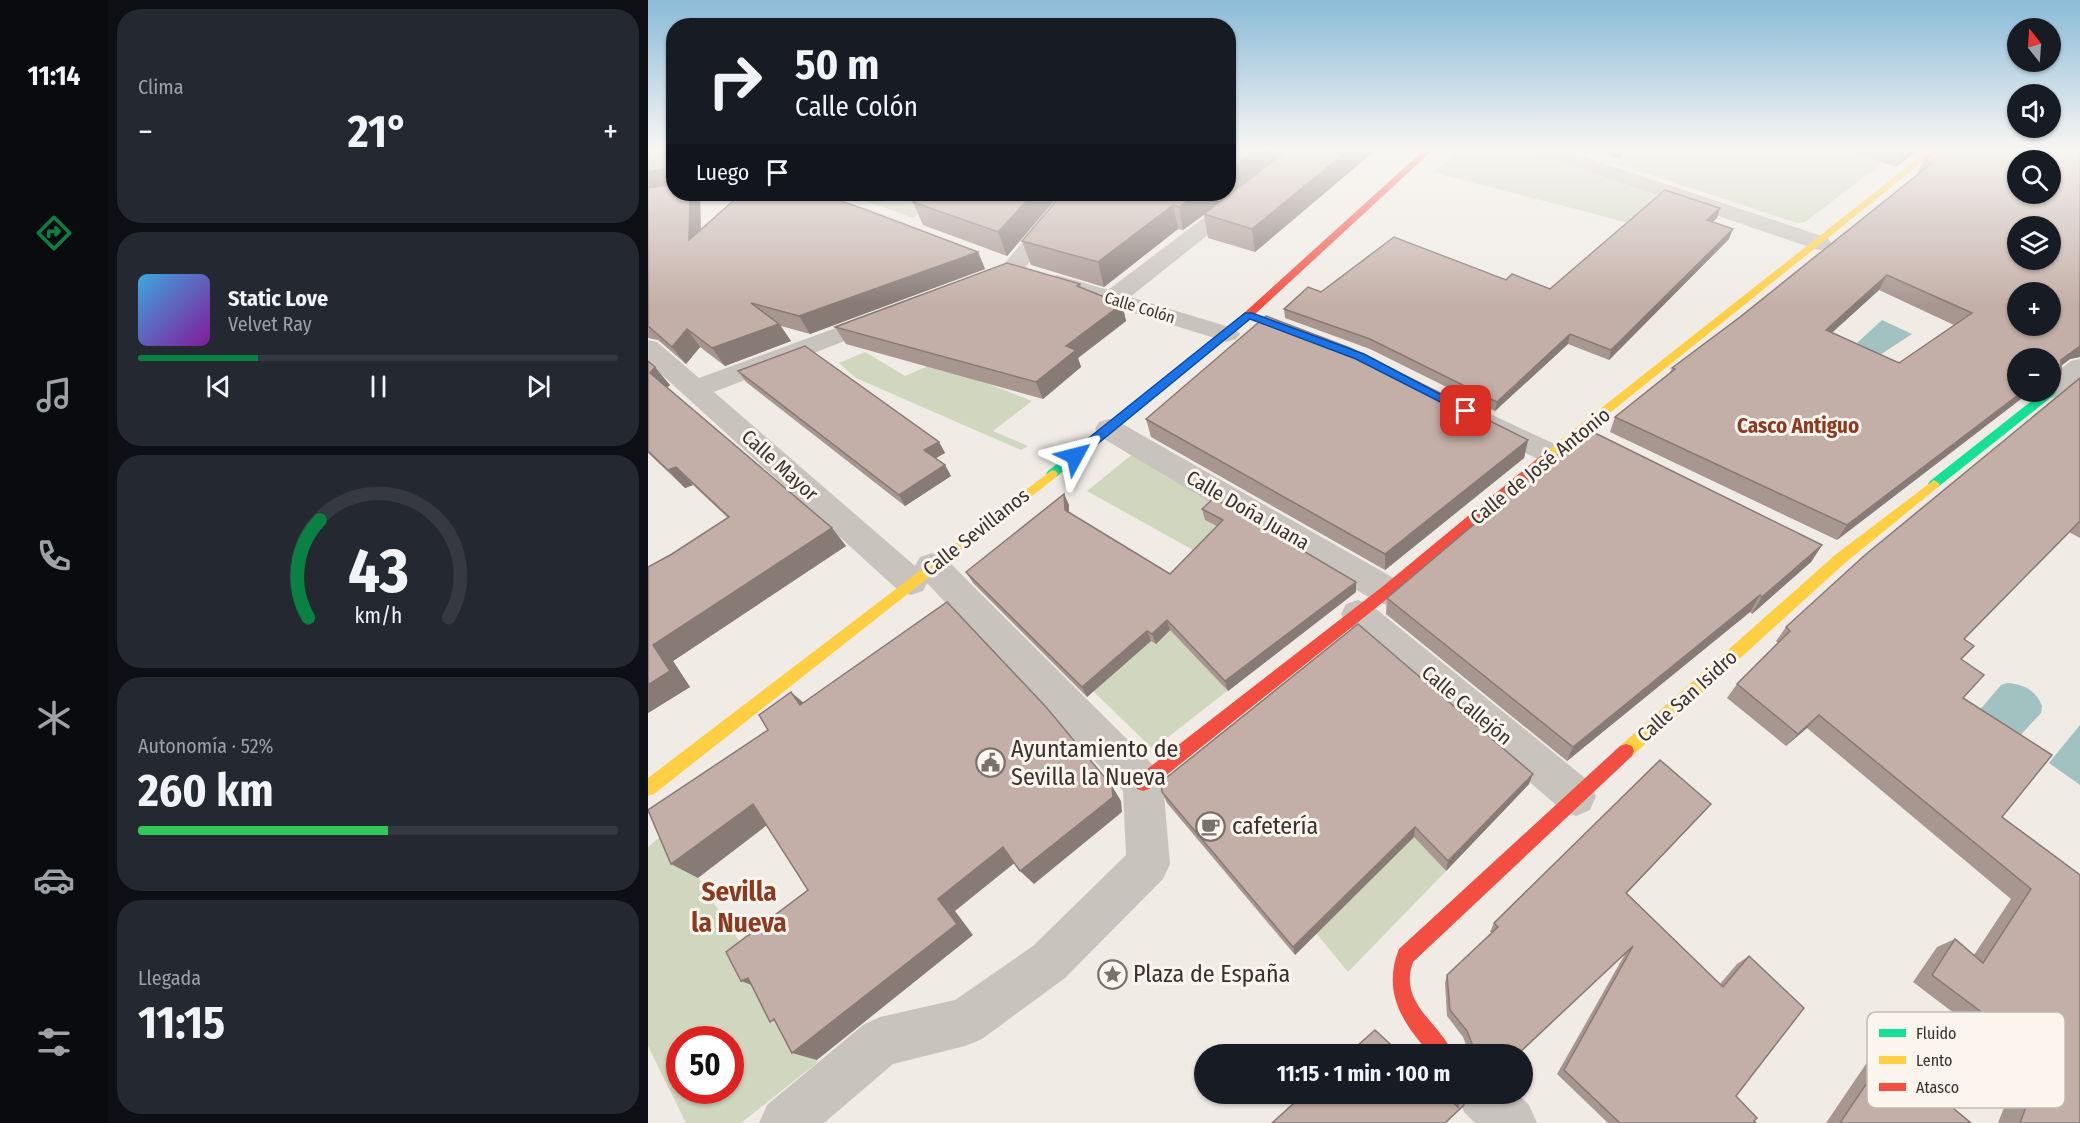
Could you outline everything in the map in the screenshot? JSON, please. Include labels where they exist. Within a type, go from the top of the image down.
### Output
[{"type":"street","points":[[1112,299],[1240,200]]},
{"type":"street","name":"Calle Sevillanos","points":[[648,788],[1109,429],[1227,334],[1260,319],[1379,200]]},
{"type":"street","points":[[1694,200],[1820,243]]},
{"type":"street","name":"Calle de José Antonio","points":[[1144,789],[1551,454],[1872,200]]},
{"type":"street","points":[[958,289],[1012,268],[1068,201]]},
{"type":"street","name":"Calle Colón","points":[[979,256],[1227,334]]},
{"type":"street","points":[[696,389],[904,310]]},
{"type":"street","name":"Calle Mayor","points":[[648,348],[921,574],[1144,789]]},
{"type":"street","name":"Calle San Isidro","points":[[2061,382],[2080,367]]},
{"type":"street","name":"Calle San Isidro","points":[[1433,1044],[1428,1039],[1401,988],[1399,969],[1406,956],[1576,796],[1840,559],[2036,402]]},
{"type":"street","points":[[1466,411],[1551,454]]},
{"type":"street","name":"Calle Doña Juana","points":[[1109,429],[1387,591]]},
{"type":"street","points":[[1581,431],[1612,447]]},
{"type":"street","points":[[1809,544],[1840,559]]},
{"type":"street","name":"Calle Callejón","points":[[1358,614],[1576,796]]},
{"type":"street","points":[[785,1123],[880,1042],[965,1022],[1049,962],[1149,864],[1144,789]]},
{"type":"street","points":[[1492,1104],[1511,1123]]},
{"type":"green space","points":[[1542,200],[1661,200],[1633,224]]},
{"type":"green space","points":[[1728,200],[1834,200],[1805,222],[1797,223]]},
{"type":"green space","points":[[866,201],[938,201],[913,218]]},
{"type":"green space","points":[[865,352],[905,376],[935,363],[1032,401],[993,431],[1028,446],[1021,450],[856,378],[839,363]]},
{"type":"green space","points":[[1134,453],[1222,503],[1225,531],[1202,555],[1087,491]]},
{"type":"green space","points":[[1179,622],[1227,691],[1153,749],[1093,691],[1149,639]]},
{"type":"green space","points":[[1394,816],[1446,871],[1348,972],[1316,933],[1384,866]]},
{"type":"green space","points":[[675,824],[699,879],[805,1038],[818,1062],[741,1123],[686,1123],[677,1104],[744,1104],[744,1026],[666,1026],[666,1082],[648,1046],[648,847]]},
{"type":"water","points":[[1882,320],[1912,334],[1880,355],[1857,343]]},
{"type":"water","points":[[2007,683],[2033,692],[2042,706],[2041,713],[2017,739],[1979,711],[2001,685]]},
{"type":"water","points":[[2080,725],[2080,785],[2049,763]]},
{"type":"building","points":[[648,200],[690,201],[689,240],[733,201],[841,201],[978,252],[799,316],[751,303],[779,324],[712,348],[687,329],[672,347],[648,326]]},
{"type":"building","points":[[1287,200],[1252,229],[1204,214],[1221,201]]},
{"type":"building","points":[[1653,200],[1697,200],[1720,208],[1707,220],[1733,229],[1611,350],[1570,334],[1497,402],[1370,339],[1284,309],[1308,287],[1321,292],[1394,237],[1506,280],[1512,274],[1550,289]]},
{"type":"building","points":[[1885,200],[2007,200],[2007,204],[2061,204],[2061,200],[2080,200],[2080,346],[2061,360],[2061,348],[2007,348],[2007,402],[2009,402],[1847,525],[1615,417],[1675,369],[1672,368],[1740,317]],"holes":[[[1887,275],[1972,313],[1899,363],[1826,330]]]},
{"type":"building","points":[[915,201],[1027,201],[998,232],[913,202]]},
{"type":"building","points":[[1056,201],[1187,201],[1179,207],[1173,205],[1098,262],[1022,241]]},
{"type":"building","points":[[1007,263],[1080,284],[1077,286],[1122,304],[1066,346],[1076,350],[1036,382],[835,327]]},
{"type":"building","points":[[1266,316],[1350,348],[1478,412],[1476,414],[1528,440],[1385,554],[1146,419]]},
{"type":"building","points":[[805,346],[939,442],[924,450],[945,465],[899,495],[738,371]]},
{"type":"building","points":[[648,361],[655,367],[650,373],[832,528],[653,645],[670,671],[648,685],[648,567],[729,517],[676,467],[668,470],[648,451]]},
{"type":"building","points":[[2080,378],[2080,521],[1964,639],[1974,646],[1961,659],[1984,675],[1963,698],[2052,755],[2002,817],[2080,875],[2080,1123],[2020,1123],[2026,1108],[2065,1108],[2065,1012],[1981,1012],[1932,975],[1955,939],[1983,963],[2031,889],[1819,715],[1798,734],[1737,684],[1790,631],[1786,627],[1865,555],[2051,402],[2061,402],[2061,394]]},
{"type":"building","points":[[1591,431],[1822,545],[1762,597],[1760,595],[1573,747],[1387,598],[1550,460]]},
{"type":"building","points":[[1064,494],[1065,510],[1170,574],[1223,520],[1202,509],[1214,498],[1356,582],[1225,681],[1167,620],[1152,634],[1147,631],[1082,687],[966,572]]},
{"type":"building","points":[[947,602],[1046,707],[1112,786],[1113,797],[1020,871],[1003,847],[938,899],[957,924],[792,1053],[774,1019],[770,1022],[748,978],[741,981],[726,952],[808,890],[753,804],[671,864],[648,810],[768,730],[759,715],[791,692],[800,705]]},
{"type":"building","points":[[1358,624],[1533,774],[1448,861],[1415,827],[1293,947],[1162,792],[1161,782]]},
{"type":"building","points":[[1660,760],[1711,804],[1626,893],[1723,987],[1749,956],[1804,1008],[1736,1096],[1757,1118],[1754,1121],[1756,1123],[1620,1123],[1564,1070],[1633,946],[1529,1044],[1472,1044],[1467,1031],[1450,1010],[1447,975],[1498,927],[1494,923]]},
{"type":"building","points":[[1375,1030],[1390,1044],[1359,1044]]},
{"type":"building","points":[[1867,1083],[1867,1108],[1953,1108],[1971,1123],[1840,1123]]},
{"type":"building","points":[[1293,1104],[1455,1104],[1458,1107],[1458,1104],[1464,1105],[1445,1123],[1272,1123]]},
{"type":"traffic: fast","points":[[1052,474],[1237,325]]},
{"type":"traffic: fast","points":[[1934,484],[2037,402]]},
{"type":"traffic: slow","points":[[1547,457],[1870,200]]},
{"type":"traffic: slow","points":[[648,788],[1052,474]]},
{"type":"traffic: slow","points":[[1626,751],[1840,559],[1934,484]]},
{"type":"traffic: jam","points":[[1237,325],[1374,200]]},
{"type":"traffic: jam","points":[[1143,783],[1387,591],[1547,457]]},
{"type":"traffic: jam","points":[[1434,1044],[1409,1009],[1404,996],[1401,969],[1406,956],[1626,751]]},
{"type":"place","name":"Ayuntamiento de Sevilla la Nueva","points":[[990,763]]},
{"type":"place","name":"cafetería","points":[[1211,826]]},
{"type":"place","name":"Plaza de España","points":[[1112,974]]},
{"type":"district","name":"Casco Antiguo","points":[[1798,426]]},
{"type":"district","name":"Sevilla la Nueva","points":[[739,908]]},
{"type":"route","points":[[1075,456],[1249,315],[1360,357],[1466,411]]}]
